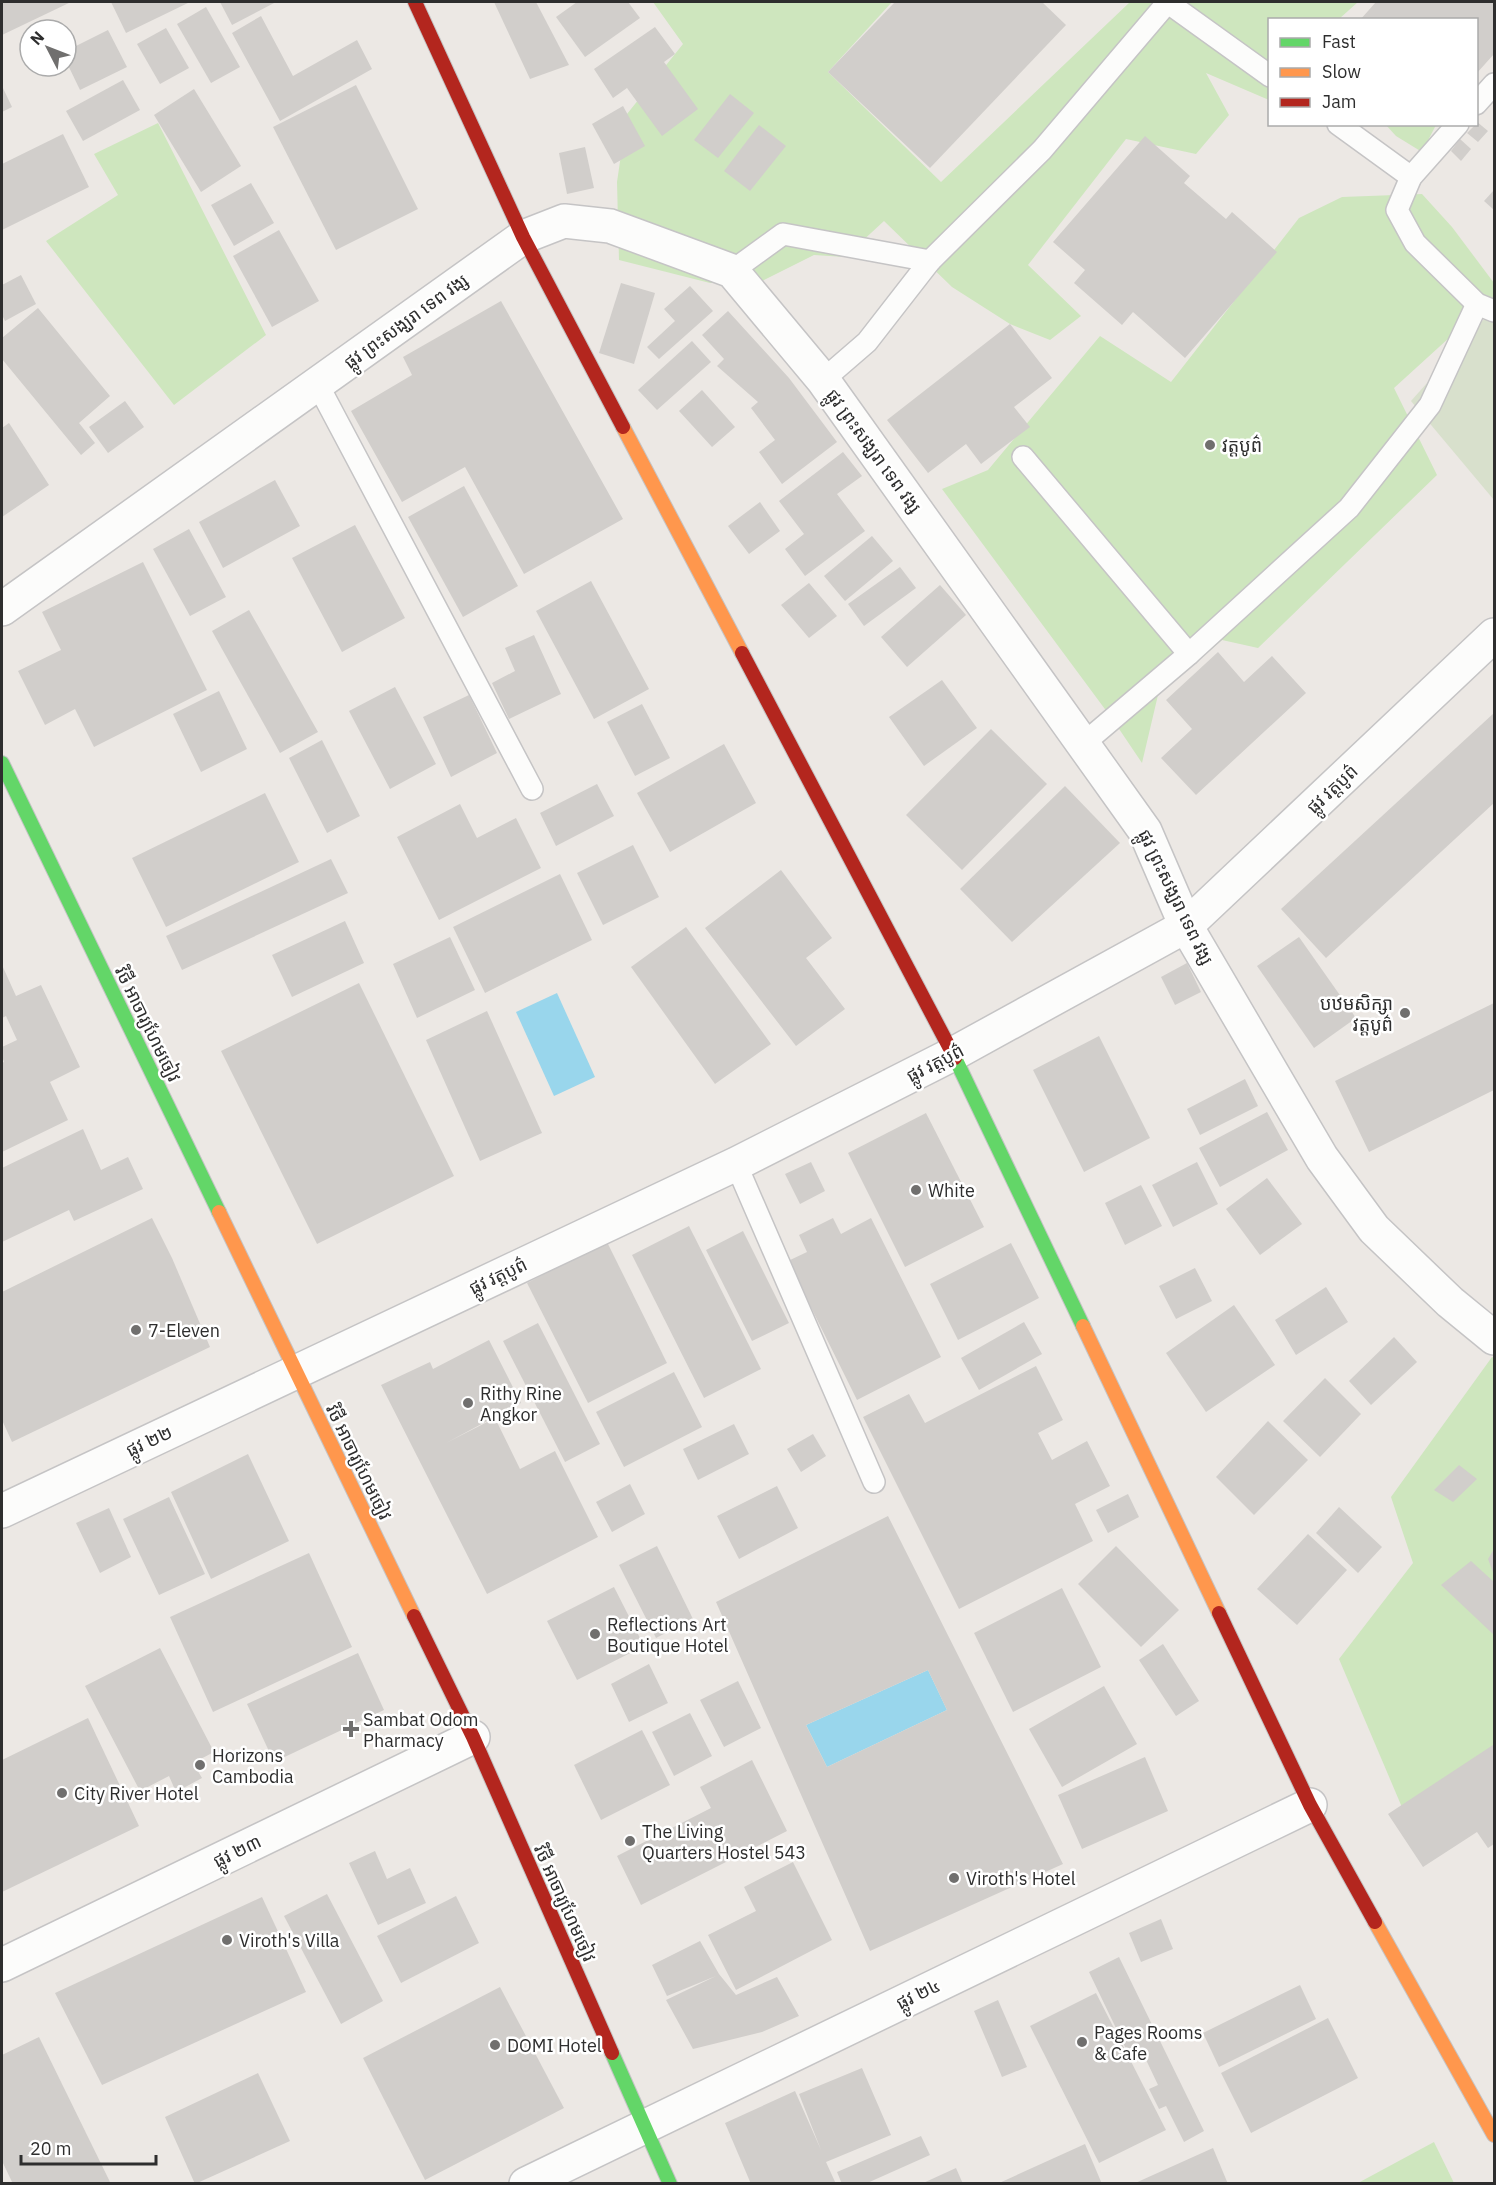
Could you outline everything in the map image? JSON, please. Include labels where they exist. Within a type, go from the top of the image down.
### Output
[{"type":"street","points":[[415,2],[523,237],[953,1054],[1310,1805],[1494,2135]]},
{"type":"street","name":"ផ្លូវ ព្រះសង្ឃរា ទេព វង្ស","points":[[2,609],[523,237],[564,221],[610,226],[732,271],[823,380],[1145,831],[1186,926],[1322,1158],[1374,1229],[1450,1302],[1494,1338]]},
{"type":"street","name":"ផ្លូវ វត្តបូព៌","points":[[296,1371],[736,1164],[953,1054],[1186,926],[1494,635]]},
{"type":"street","name":"វិថី អាចារ្យហែមចៀវ","points":[[2,763],[473,1737],[670,2184]]},
{"type":"street","name":"ផ្លូវ ២២","points":[[2,1512],[296,1371]]},
{"type":"street","name":"ផ្លូវ ២៣","points":[[2,1965],[473,1737]]},
{"type":"street","name":"ផ្លូវ ២៤","points":[[526,2184],[1310,1805]]},
{"type":"lane","points":[[823,380],[867,342],[930,261],[1042,150],[1167,2],[1268,75]]},
{"type":"lane","points":[[1478,102],[1494,84]]},
{"type":"lane","points":[[1341,126],[1411,177]]},
{"type":"lane","points":[[1083,744],[1111,723],[1350,508],[1430,405],[1486,307],[1415,243],[1397,210],[1411,177],[1456,126]]},
{"type":"lane","points":[[732,271],[783,234],[930,261]]},
{"type":"lane","points":[[318,385],[532,789]]},
{"type":"lane","points":[[1023,457],[1189,654]]},
{"type":"lane","points":[[736,1164],[874,1482]]},
{"type":"green space","points":[[653,2],[892,2],[828,72],[941,182],[1130,2],[1358,2],[1340,18],[1268,18],[1268,100],[1206,73],[1229,115],[1196,154],[1126,139],[1028,265],[1081,316],[1050,340],[1010,324],[952,287],[884,221],[845,257],[814,255],[762,281],[710,283],[619,260],[617,182],[627,114],[683,44]]},
{"type":"green space","points":[[158,123],[266,335],[174,405],[46,241],[118,195],[94,154]]},
{"type":"green space","points":[[1387,126],[1435,126],[1422,152],[1396,136]]},
{"type":"green space","points":[[1422,194],[1452,227],[1494,283],[1494,297],[1394,388],[1437,475],[1258,648],[1222,640],[1158,695],[1142,763],[1113,720],[942,489],[988,470],[1100,336],[1171,382],[1299,218],[1342,197]]},
{"type":"green space","points":[[1494,308],[1494,500],[1411,401]]},
{"type":"green space","points":[[1492,1357],[1494,1358],[1494,1781],[1491,1780],[1418,1845],[1339,1659],[1413,1563],[1391,1497]]},
{"type":"green space","points":[[1434,2142],[1454,2183],[1358,2183]]},
{"type":"water","points":[[557,993],[595,1077],[554,1096],[516,1012]]},
{"type":"water","points":[[928,1670],[947,1710],[827,1767],[806,1725]]},
{"type":"building","points":[[2,2],[71,2],[38,18],[18,18],[18,27],[2,35]]},
{"type":"building","points":[[111,2],[190,2],[126,33]]},
{"type":"building","points":[[220,2],[276,2],[232,25]]},
{"type":"building","points":[[494,2],[536,2],[569,65],[530,79]]},
{"type":"building","points":[[577,2],[628,2],[640,18],[585,57],[556,17]]},
{"type":"building","points":[[895,2],[1042,2],[1066,25],[930,168],[828,72]]},
{"type":"building","points":[[1376,2],[1494,2],[1494,54],[1478,72],[1478,18],[1362,18]]},
{"type":"building","points":[[206,7],[240,67],[211,83],[177,24]]},
{"type":"building","points":[[261,16],[293,76],[357,40],[372,69],[280,121],[232,33]]},
{"type":"building","points":[[655,27],[675,54],[664,62],[698,109],[662,136],[627,88],[613,98],[594,69]]},
{"type":"building","points":[[166,28],[189,68],[160,84],[137,44]]},
{"type":"building","points":[[108,30],[127,67],[80,90],[74,78],[78,78],[78,45]]},
{"type":"building","points":[[123,80],[140,110],[83,141],[66,111]]},
{"type":"building","points":[[356,85],[418,209],[336,250],[273,127]]},
{"type":"building","points":[[2,86],[12,107],[2,112]]},
{"type":"building","points":[[194,89],[241,166],[201,192],[154,115]]},
{"type":"building","points":[[730,94],[754,113],[718,158],[694,140]]},
{"type":"building","points":[[623,106],[645,146],[614,164],[592,124]]},
{"type":"building","points":[[1478,123],[1488,131],[1478,142],[1467,133],[1474,126],[1478,126]]},
{"type":"building","points":[[759,125],[786,146],[750,191],[724,171]]},
{"type":"building","points":[[63,134],[89,187],[2,230],[2,164]]},
{"type":"building","points":[[1145,136],[1190,176],[1184,183],[1226,219],[1232,212],[1277,252],[1185,358],[1133,312],[1122,325],[1074,283],[1085,270],[1053,242]]},
{"type":"building","points":[[1460,139],[1471,149],[1461,161],[1451,151]]},
{"type":"building","points":[[585,147],[594,188],[567,194],[559,153]]},
{"type":"building","points":[[251,183],[274,223],[234,246],[211,205]]},
{"type":"building","points":[[1494,190],[1494,210],[1484,201]]},
{"type":"building","points":[[279,230],[319,301],[272,327],[233,256]]},
{"type":"building","points":[[21,275],[36,304],[5,321],[2,315],[2,285]]},
{"type":"building","points":[[621,283],[655,293],[634,364],[599,353]]},
{"type":"building","points":[[690,286],[713,311],[659,359],[647,347],[675,321],[664,309]]},
{"type":"building","points":[[501,301],[623,519],[524,574],[465,467],[402,502],[351,411],[412,375],[403,357]]},
{"type":"building","points":[[38,308],[110,396],[79,423],[95,443],[81,455],[2,359],[2,338]]},
{"type":"building","points":[[728,311],[789,378],[837,442],[782,484],[759,452],[775,440],[751,408],[758,402],[717,366],[724,359],[702,335]]},
{"type":"building","points":[[1010,324],[1052,378],[1014,407],[1030,427],[981,464],[966,444],[928,473],[887,420]]},
{"type":"building","points":[[692,341],[711,362],[657,410],[638,390]]},
{"type":"building","points":[[702,390],[735,427],[712,447],[679,411]]},
{"type":"building","points":[[125,401],[144,427],[108,453],[89,427]]},
{"type":"building","points":[[9,423],[49,485],[2,517],[2,428]]},
{"type":"building","points":[[843,452],[862,476],[837,494],[865,531],[805,576],[785,549],[804,534],[779,501]]},
{"type":"building","points":[[275,480],[300,526],[223,568],[199,522]]},
{"type":"building","points":[[464,486],[518,586],[463,617],[408,517]]},
{"type":"building","points":[[760,502],[780,531],[749,554],[728,526]]},
{"type":"building","points":[[355,525],[405,618],[342,652],[292,558]]},
{"type":"building","points":[[189,529],[226,597],[190,616],[153,549]]},
{"type":"building","points":[[872,536],[893,561],[845,601],[824,576]]},
{"type":"building","points":[[143,562],[207,690],[94,747],[75,709],[45,725],[18,671],[61,650],[42,612]]},
{"type":"building","points":[[900,567],[916,588],[864,626],[848,604]]},
{"type":"building","points":[[591,581],[649,689],[594,719],[536,611]]},
{"type":"building","points":[[809,583],[837,616],[809,638],[781,605]]},
{"type":"building","points":[[940,585],[966,615],[907,667],[881,637]]},
{"type":"building","points":[[249,610],[318,732],[280,753],[212,631]]},
{"type":"building","points":[[534,635],[561,694],[509,719],[492,683],[515,671],[505,648]]},
{"type":"building","points":[[1218,652],[1244,682],[1272,656],[1306,693],[1196,795],[1161,758],[1192,729],[1166,700]]},
{"type":"building","points":[[942,680],[977,728],[924,766],[889,717]]},
{"type":"building","points":[[395,687],[436,764],[390,789],[349,711]]},
{"type":"building","points":[[219,691],[247,749],[201,772],[173,714]]},
{"type":"building","points":[[469,695],[497,753],[451,777],[423,717]]},
{"type":"building","points":[[642,704],[670,758],[635,776],[607,722]]},
{"type":"building","points":[[1494,713],[1494,803],[1326,958],[1281,909]]},
{"type":"building","points":[[991,729],[1047,784],[962,870],[906,815]]},
{"type":"building","points":[[322,740],[360,816],[327,833],[289,758]]},
{"type":"building","points":[[724,744],[756,803],[670,852],[637,793]]},
{"type":"building","points":[[597,784],[614,816],[556,846],[540,813]]},
{"type":"building","points":[[1065,786],[1120,843],[1012,942],[960,889]]},
{"type":"building","points":[[265,793],[299,862],[166,927],[132,858]]},
{"type":"building","points":[[460,804],[477,838],[516,818],[541,868],[439,920],[397,837]]},
{"type":"building","points":[[633,845],[659,897],[603,925],[577,873]]},
{"type":"building","points":[[331,859],[348,893],[182,970],[166,936]]},
{"type":"building","points":[[781,870],[832,938],[806,958],[845,1009],[796,1046],[705,928]]},
{"type":"building","points":[[560,874],[592,940],[485,993],[453,927]]},
{"type":"building","points":[[345,921],[364,963],[292,997],[272,955]]},
{"type":"building","points":[[686,927],[771,1044],[715,1084],[631,967]]},
{"type":"building","points":[[450,937],[475,990],[417,1018],[393,964]]},
{"type":"building","points":[[1299,937],[1356,1018],[1314,1048],[1257,966]]},
{"type":"building","points":[[1187,963],[1201,992],[1175,1005],[1161,977]]},
{"type":"building","points":[[2,965],[16,996],[41,985],[80,1067],[50,1082],[68,1120],[2,1152],[2,1063],[4,1062],[2,1047],[17,1040],[6,1016],[2,1018]]},
{"type":"building","points":[[359,983],[454,1176],[317,1244],[221,1051]]},
{"type":"building","points":[[1494,1003],[1494,1090],[1369,1152],[1335,1081]]},
{"type":"building","points":[[487,1011],[542,1133],[480,1161],[426,1040]]},
{"type":"building","points":[[1099,1036],[1150,1138],[1084,1172],[1033,1070]]},
{"type":"building","points":[[1245,1079],[1258,1106],[1200,1135],[1187,1109]]},
{"type":"building","points":[[1267,1112],[1288,1150],[1220,1187],[1199,1148]]},
{"type":"building","name":"White","points":[[926,1113],[984,1227],[905,1267],[848,1153]]},
{"type":"building","points":[[83,1129],[101,1170],[128,1157],[143,1189],[74,1221],[69,1210],[2,1242],[2,1168]]},
{"type":"building","points":[[811,1162],[825,1191],[800,1204],[785,1174]]},
{"type":"building","points":[[1197,1162],[1218,1204],[1173,1227],[1152,1185]]},
{"type":"building","points":[[1267,1178],[1302,1224],[1260,1255],[1226,1209]]},
{"type":"building","points":[[1141,1185],[1162,1226],[1125,1245],[1105,1203]]},
{"type":"building","points":[[152,1218],[172,1258],[210,1347],[12,1442],[2,1420],[2,1292]]},
{"type":"building","points":[[833,1218],[841,1234],[871,1218],[941,1357],[857,1400],[788,1261],[807,1252],[799,1235]]},
{"type":"building","points":[[689,1226],[761,1369],[704,1398],[632,1255]]},
{"type":"building","points":[[743,1231],[789,1323],[752,1341],[706,1250]]},
{"type":"building","points":[[607,1242],[667,1363],[588,1403],[527,1283]]},
{"type":"building","points":[[1011,1243],[1039,1298],[958,1340],[930,1284]]},
{"type":"building","points":[[1195,1268],[1212,1301],[1176,1319],[1159,1286]]},
{"type":"building","points":[[1326,1287],[1348,1322],[1296,1355],[1275,1320]]},
{"type":"building","points":[[1234,1305],[1275,1365],[1206,1412],[1166,1353]]},
{"type":"building","points":[[1024,1322],[1042,1354],[979,1390],[961,1358]]},
{"type":"building","points":[[538,1323],[600,1444],[565,1462],[503,1341]]},
{"type":"building","points":[[1394,1337],[1417,1362],[1371,1405],[1349,1381]]},
{"type":"building","points":[[489,1340],[521,1403],[446,1443],[495,1418],[520,1469],[555,1451],[598,1537],[487,1594],[381,1385],[430,1362],[433,1369]]},
{"type":"building","points":[[1036,1366],[1063,1420],[1038,1433],[1052,1460],[1087,1441],[1110,1486],[1075,1504],[1093,1541],[959,1609],[863,1417],[909,1394],[925,1423]]},
{"type":"building","points":[[674,1372],[702,1427],[624,1467],[596,1412]]},
{"type":"building","points":[[1325,1378],[1361,1414],[1320,1457],[1283,1421]]},
{"type":"building","points":[[1268,1421],[1308,1460],[1254,1515],[1216,1477]]},
{"type":"building","points":[[734,1424],[749,1454],[698,1480],[683,1449]]},
{"type":"building","points":[[813,1434],[826,1456],[801,1472],[787,1449]]},
{"type":"building","points":[[248,1454],[289,1541],[211,1579],[171,1492]]},
{"type":"building","points":[[1459,1465],[1477,1479],[1453,1502],[1434,1490]]},
{"type":"building","points":[[630,1484],[645,1514],[612,1532],[596,1502]]},
{"type":"building","points":[[777,1486],[798,1528],[739,1559],[717,1516]]},
{"type":"building","points":[[1128,1494],[1139,1517],[1108,1533],[1096,1510]]},
{"type":"building","points":[[169,1497],[205,1574],[159,1595],[123,1519]]},
{"type":"building","points":[[1339,1507],[1382,1547],[1358,1573],[1316,1533]]},
{"type":"building","points":[[109,1508],[131,1557],[100,1573],[76,1523]]},
{"type":"building","points":[[888,1516],[1063,1864],[870,1951],[716,1602]],"holes":[[[928,1670],[947,1710],[827,1767],[806,1725]]]},
{"type":"building","points":[[1308,1534],[1347,1570],[1297,1625],[1257,1589]]},
{"type":"building","points":[[657,1546],[693,1619],[656,1638],[619,1565]]},
{"type":"building","points":[[1116,1546],[1179,1610],[1141,1647],[1078,1584]]},
{"type":"building","points":[[1494,1549],[1494,1575],[1488,1559]]},
{"type":"building","points":[[309,1553],[352,1647],[213,1712],[170,1617]]},
{"type":"building","points":[[1471,1561],[1494,1582],[1494,1635],[1441,1585]]},
{"type":"building","name":"Reflections Art Boutique Hotel","points":[[614,1587],[644,1646],[577,1680],[547,1621]]},
{"type":"building","points":[[1062,1588],[1101,1667],[1013,1712],[974,1633]]},
{"type":"building","points":[[1163,1644],[1199,1701],[1176,1716],[1139,1660]]},
{"type":"building","points":[[160,1648],[214,1752],[193,1763],[202,1778],[176,1792],[169,1776],[140,1791],[85,1686]]},
{"type":"building","points":[[358,1653],[384,1710],[274,1762],[247,1704]]},
{"type":"building","points":[[649,1664],[668,1703],[629,1722],[611,1684]]},
{"type":"building","points":[[738,1681],[761,1728],[724,1747],[700,1700]]},
{"type":"building","points":[[1104,1686],[1137,1744],[1062,1787],[1029,1729]]},
{"type":"building","points":[[690,1713],[712,1756],[674,1776],[652,1732]]},
{"type":"building","name":"City River Hotel","points":[[88,1718],[139,1826],[2,1892],[2,1760]]},
{"type":"building","points":[[642,1730],[670,1785],[601,1820],[574,1765]]},
{"type":"building","points":[[1493,1745],[1494,1844],[1488,1848],[1477,1832],[1423,1867],[1388,1814]]},
{"type":"building","points":[[1145,1757],[1168,1811],[1082,1849],[1058,1795]]},
{"type":"building","points":[[752,1760],[787,1831],[641,1905],[617,1856],[711,1808],[700,1787]]},
{"type":"building","points":[[375,1851],[387,1879],[410,1868],[426,1903],[378,1925],[349,1863]]},
{"type":"building","points":[[793,1862],[832,1940],[736,1990],[708,1935],[756,1911],[744,1887]]},
{"type":"building","points":[[327,1894],[383,2001],[341,2024],[284,1916]]},
{"type":"building","points":[[456,1896],[479,1943],[401,1983],[377,1936]]},
{"type":"building","points":[[262,1897],[306,1992],[102,2085],[55,1993]]},
{"type":"building","points":[[1161,1919],[1173,1949],[1141,1962],[1129,1933]]},
{"type":"building","points":[[700,1941],[719,1974],[736,1995],[777,1977],[799,2016],[762,2032],[693,2049],[666,2000],[716,1976],[667,1996],[652,1965]]},
{"type":"building","points":[[1119,1957],[1204,2131],[1184,2142],[1166,2106],[1159,2109],[1149,2089],[1158,2085],[1139,2045],[1127,2051],[1089,1972]]},
{"type":"building","points":[[1300,1985],[1316,2019],[1219,2067],[1203,2033]]},
{"type":"building","points":[[500,1987],[564,2108],[425,2180],[363,2058]]},
{"type":"building","points":[[1096,1993],[1166,2130],[1099,2163],[1030,2026]]},
{"type":"building","points":[[998,2000],[1027,2067],[1002,2077],[974,2011]]},
{"type":"building","points":[[1328,2018],[1358,2078],[1251,2133],[1221,2073]]},
{"type":"building","points":[[39,2037],[111,2184],[13,2184],[2,2161],[2,2055]]},
{"type":"building","points":[[862,2068],[891,2135],[826,2162],[836,2184],[751,2184],[725,2123],[795,2091],[821,2150],[799,2094]]},
{"type":"building","points":[[258,2073],[290,2141],[195,2184],[165,2117]]},
{"type":"building","points":[[921,2136],[930,2155],[865,2184],[842,2184],[837,2172]]},
{"type":"building","points":[[1085,2144],[1102,2184],[997,2184]]},
{"type":"building","points":[[1213,2148],[1228,2184],[1133,2184]]},
{"type":"building","points":[[956,2168],[963,2184],[921,2184]]},
{"type":"traffic: fast","points":[[2,763],[219,1212]]},
{"type":"traffic: fast","points":[[955,1058],[1083,1326]]},
{"type":"traffic: fast","points":[[612,2053],[670,2184]]},
{"type":"traffic: slow","points":[[623,427],[742,653]]},
{"type":"traffic: slow","points":[[219,1212],[414,1616]]},
{"type":"traffic: slow","points":[[1083,1326],[1219,1613]]},
{"type":"traffic: slow","points":[[1375,1922],[1494,2135]]},
{"type":"traffic: jam","points":[[415,2],[523,237],[623,427]]},
{"type":"traffic: jam","points":[[742,653],[955,1058]]},
{"type":"traffic: jam","points":[[1219,1613],[1310,1805],[1375,1922]]},
{"type":"traffic: jam","points":[[414,1616],[473,1737],[612,2053]]},
{"type":"place","name":"វត្តបូព៌","points":[[1210,445]]},
{"type":"place","name":"បឋមសិក្សា វត្តបូព៌","points":[[1405,1013]]},
{"type":"place","name":"White","points":[[916,1190]]},
{"type":"place","name":"7-Eleven","points":[[136,1330]]},
{"type":"place","name":"Rithy Rine Angkor","points":[[468,1403]]},
{"type":"place","name":"Reflections Art Boutique Hotel","points":[[595,1634]]},
{"type":"place","name":"Sambat Odom Pharmacy","points":[[351,1729]]},
{"type":"place","name":"Horizons Cambodia","points":[[200,1765]]},
{"type":"place","name":"City River Hotel","points":[[62,1793]]},
{"type":"place","name":"The Living Quarters Hostel 543","points":[[630,1841]]},
{"type":"place","name":"Viroth's Hotel","points":[[954,1878]]},
{"type":"place","name":"Viroth's Villa","points":[[227,1940]]},
{"type":"place","name":"Pages Rooms & Cafe","points":[[1082,2042]]},
{"type":"place","name":"DOMI Hotel","points":[[495,2045]]}]
